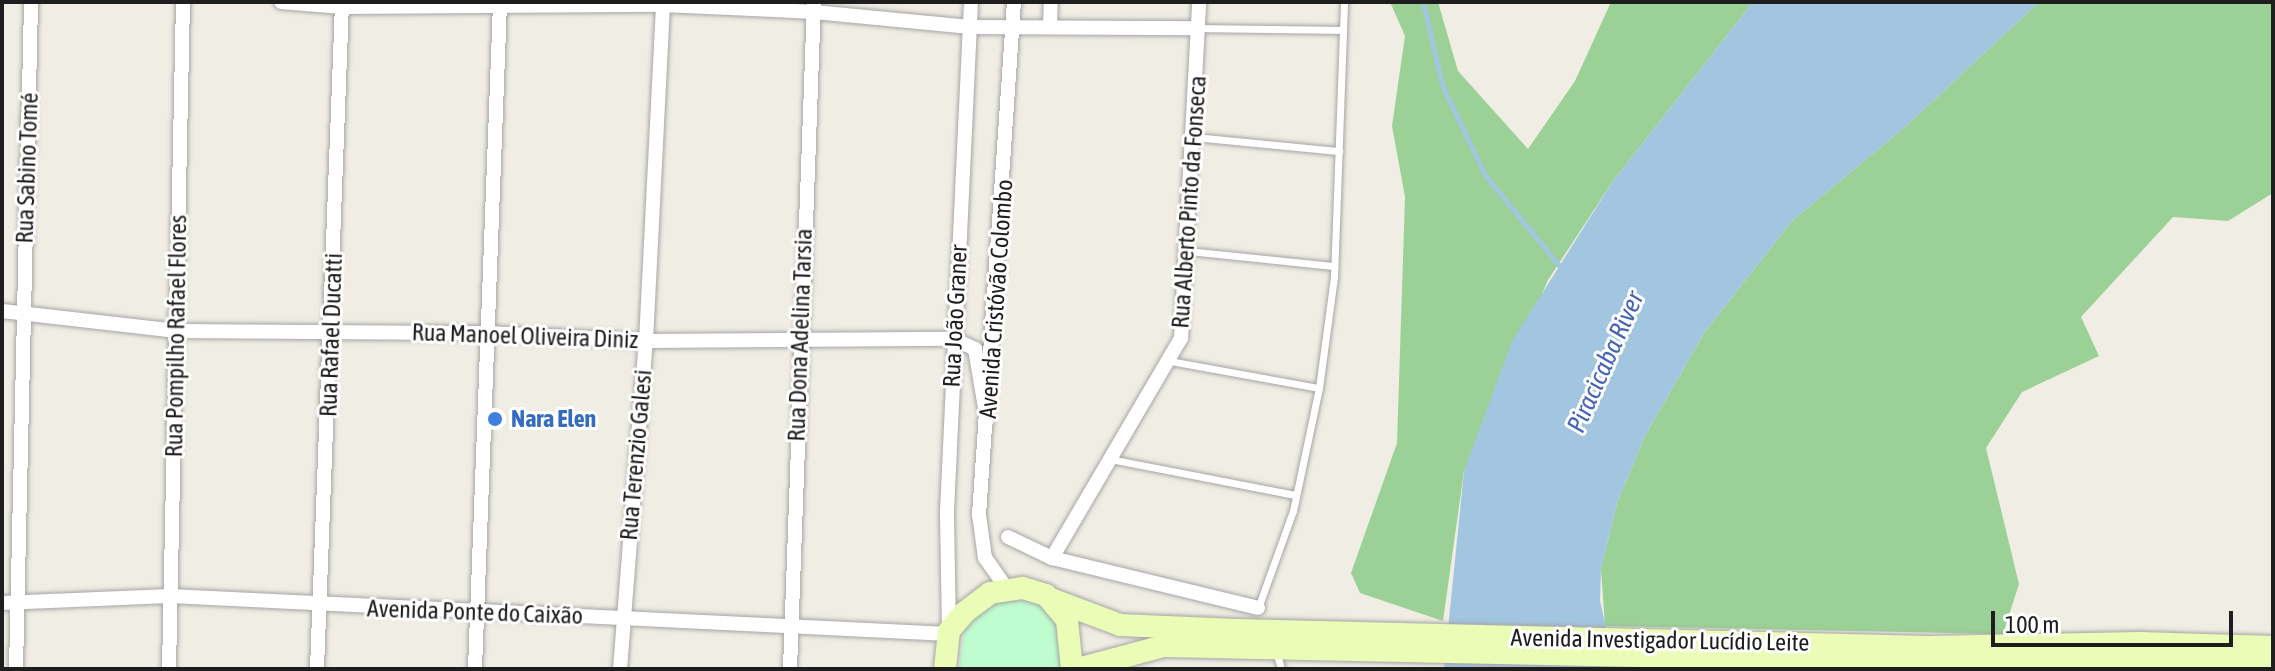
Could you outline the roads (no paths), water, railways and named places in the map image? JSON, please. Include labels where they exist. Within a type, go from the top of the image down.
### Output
[{"type":"main road","name":"Avenida Investigador Lucídio Leite","points":[[1007,589],[1023,588],[1120,625],[1420,644],[1928,647],[2140,643],[2273,647]]},
{"type":"main road","points":[[945,669],[949,632],[977,600],[1007,589]]},
{"type":"main road","points":[[1051,599],[1070,630],[1072,669]]},
{"type":"main road","name":"Avenida Investigador Lucídio Leite","points":[[1078,669],[1164,646],[1278,659],[1420,644]]},
{"type":"main road","name":"Avenida Investigador Lucídio Leite","points":[[1634,646],[1919,662],[2273,664]]},
{"type":"street","name":"Rua Sabino Tomé","points":[[16,669],[8,602],[31,2]]},
{"type":"street","name":"Rua Pompilho Rafael Flores","points":[[169,669],[183,2]]},
{"type":"street","points":[[281,2],[814,7],[970,27],[1198,28]]},
{"type":"street","name":"Rua João Graner","points":[[949,632],[954,339],[971,2]]},
{"type":"street","name":"Avenida Cristóvão Colombo","points":[[1007,589],[985,558],[980,539],[1015,27],[1014,2]]},
{"type":"street","points":[[1050,25],[1051,2]]},
{"type":"street","name":"Rua Alberto Pinto da Fonseca","points":[[1052,558],[1107,459],[1170,361],[1181,338],[1195,137],[1199,2]]},
{"type":"street","name":"Rua Rafael Ducatti","points":[[317,669],[342,4]]},
{"type":"street","points":[[475,669],[500,4]]},
{"type":"street","name":"Rua Terenzio Galesi","points":[[620,669],[646,341],[662,4]]},
{"type":"street","name":"Rua Dona Adelina Tarsia","points":[[790,669],[799,336],[814,7]]},
{"type":"street","name":"Rua Manoel Oliveira Diniz","points":[[2,311],[177,331],[488,333],[646,341],[799,336],[954,339]]},
{"type":"street","points":[[954,339],[975,349],[987,420]]},
{"type":"street","points":[[1008,537],[1052,558],[1258,608]]},
{"type":"street","name":"Avenida Ponte do Caixão","points":[[8,602],[170,596],[319,607],[623,616],[790,628],[949,632]]},
{"type":"lane","points":[[1258,608],[1296,495],[1319,388],[1334,266],[1344,2]]},
{"type":"lane","points":[[1198,28],[1343,30]]},
{"type":"lane","points":[[1195,137],[1339,151]]},
{"type":"lane","points":[[1188,251],[1334,266]]},
{"type":"lane","points":[[1170,361],[1319,388]]},
{"type":"lane","points":[[1107,459],[1296,495]]},
{"type":"water","name":"Piracicaba River","points":[[1753,2],[2039,2],[1905,127],[1792,221],[1704,333],[1645,436],[1617,503],[1601,569],[1600,601],[1616,669],[1444,669],[1464,471],[1512,341],[1613,181]]},
{"type":"waterway","points":[[1423,2],[1442,85],[1485,175],[1562,269]]},
{"type":"place","name":"Nara Elen","points":[[495,419]]}]
